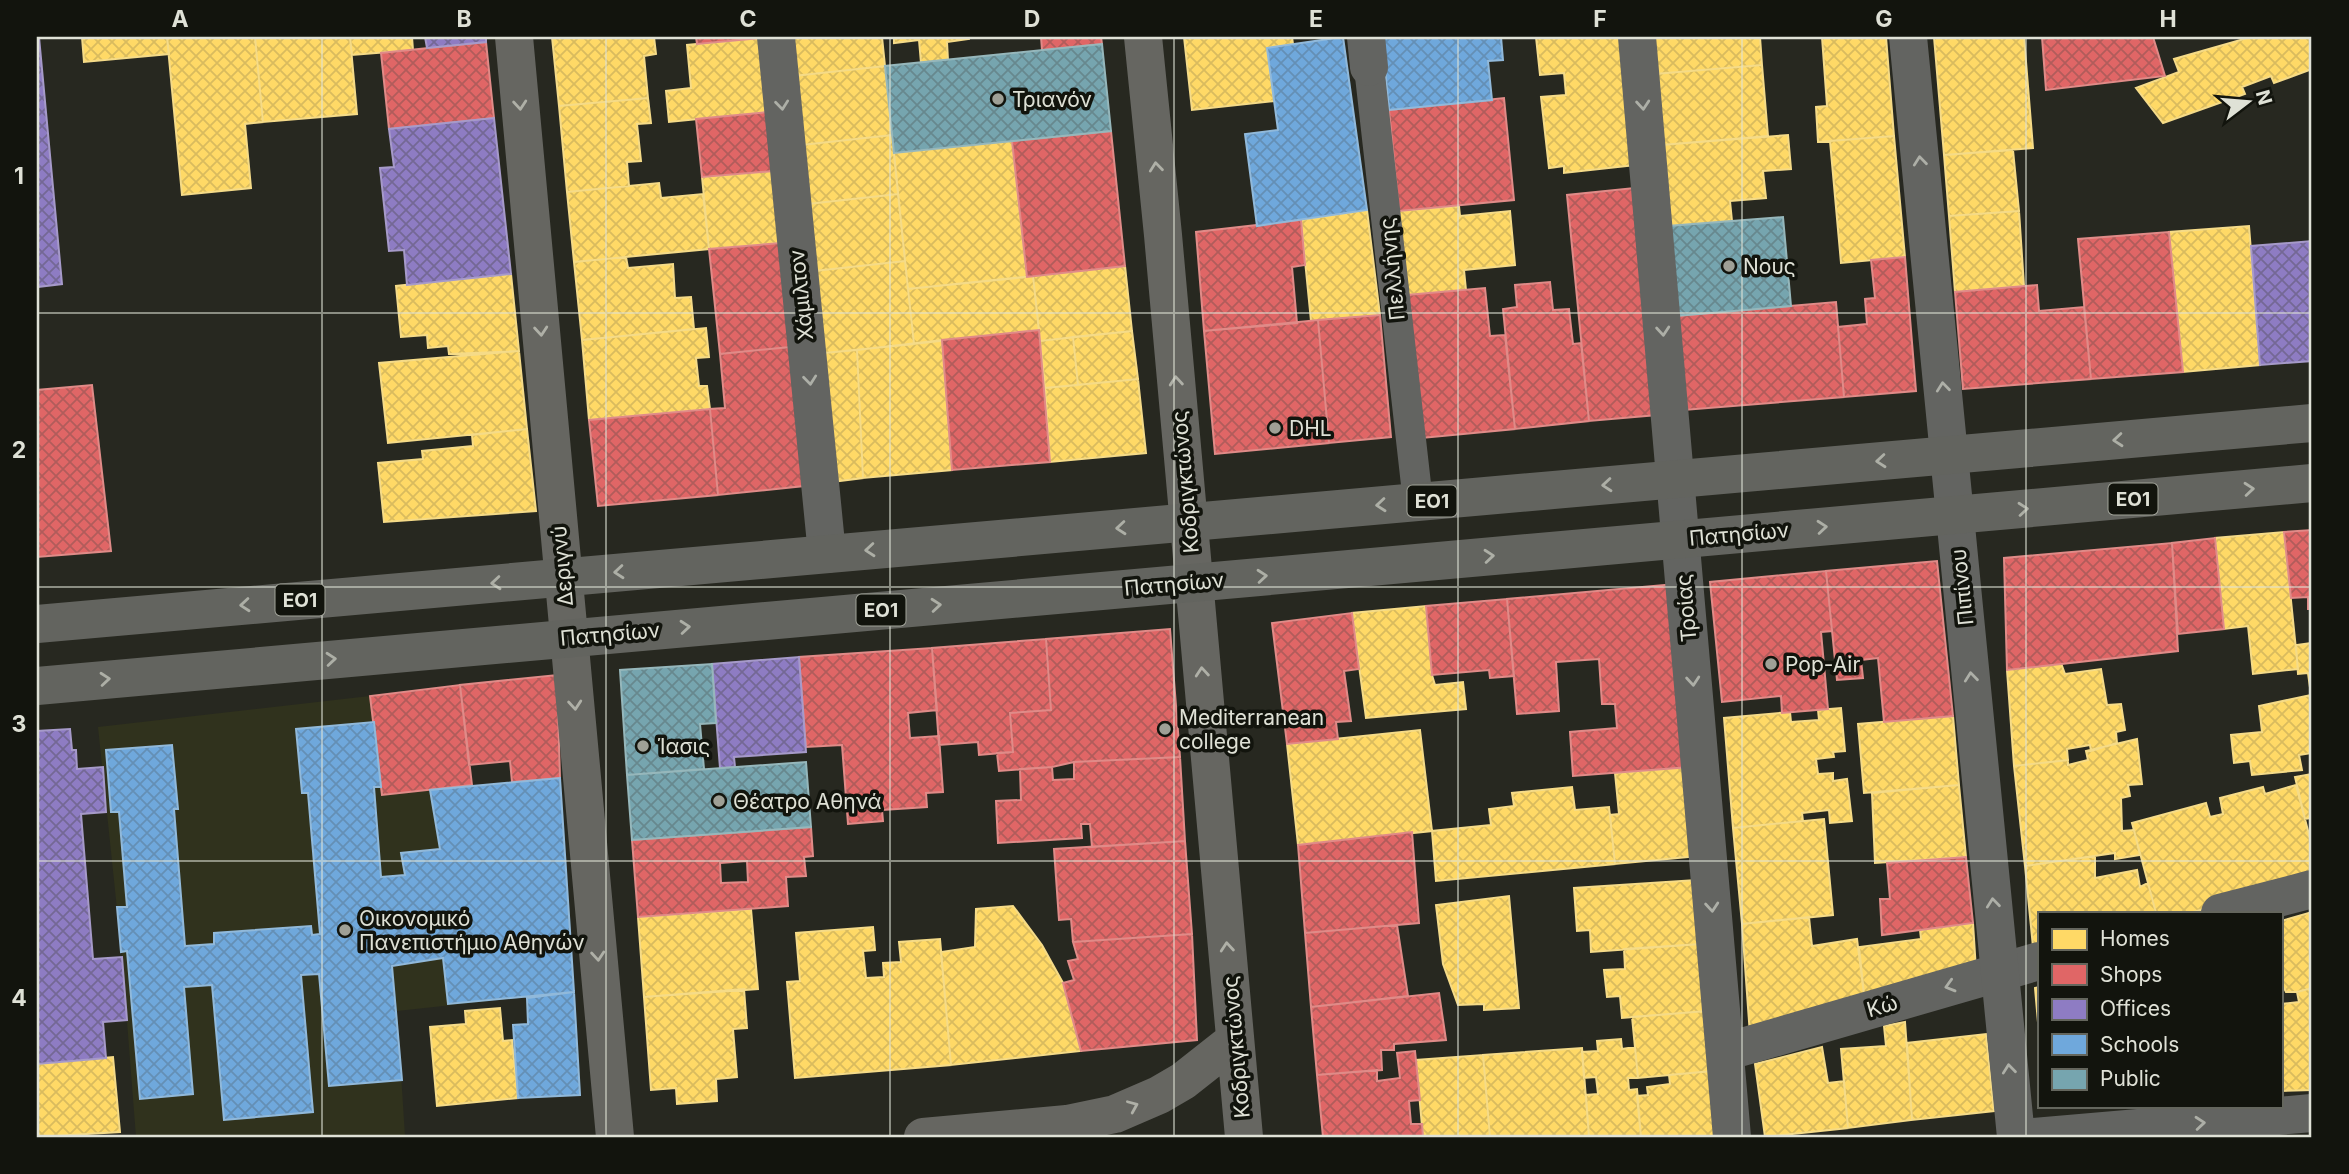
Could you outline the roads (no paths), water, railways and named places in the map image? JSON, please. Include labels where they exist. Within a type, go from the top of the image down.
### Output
[{"type":"main road","name":"Δεριγνύ","points":[[514,37],[615,1137]]},
{"type":"main road","name":"Κοδριγκτώνος","points":[[1143,37],[1244,1137]]},
{"type":"main road","name":"ΕΟ1","points":[[37,624],[2312,423]]},
{"type":"main road","name":"Πατησίων","points":[[37,686],[2312,483]]},
{"type":"main road","points":[[923,1137],[1083,1130],[1183,1081],[1235,1040]]},
{"type":"street","name":"Χάμιλτον","points":[[776,37],[827,554]]},
{"type":"street","name":"Τροίας","points":[[1637,37],[1732,1137]]},
{"type":"street","name":"Πιπίνου","points":[[1908,37],[2016,1137]]},
{"type":"street","name":"Πελλήνης","points":[[1368,52],[1418,502]]},
{"type":"street","points":[[2224,912],[2312,889]]},
{"type":"street","name":"Κώ","points":[[1725,1052],[2038,961]]},
{"type":"street","points":[[2034,1137],[2312,1113]]},
{"type":"place","name":"Τριανόν","points":[[998,99]]},
{"type":"place","name":"Νους","points":[[1729,266]]},
{"type":"place","name":"DHL","points":[[1275,428]]},
{"type":"place","name":"Pop-Air","points":[[1771,664]]},
{"type":"place","name":"Mediterranean college","points":[[1165,729]]},
{"type":"place","name":"Ίασις","points":[[643,746]]},
{"type":"place","name":"Θέατρο Αθηνά","points":[[719,801]]},
{"type":"place","name":"Οικονομικό Πανεπιστήμιο Αθηνών","points":[[345,930]]}]
